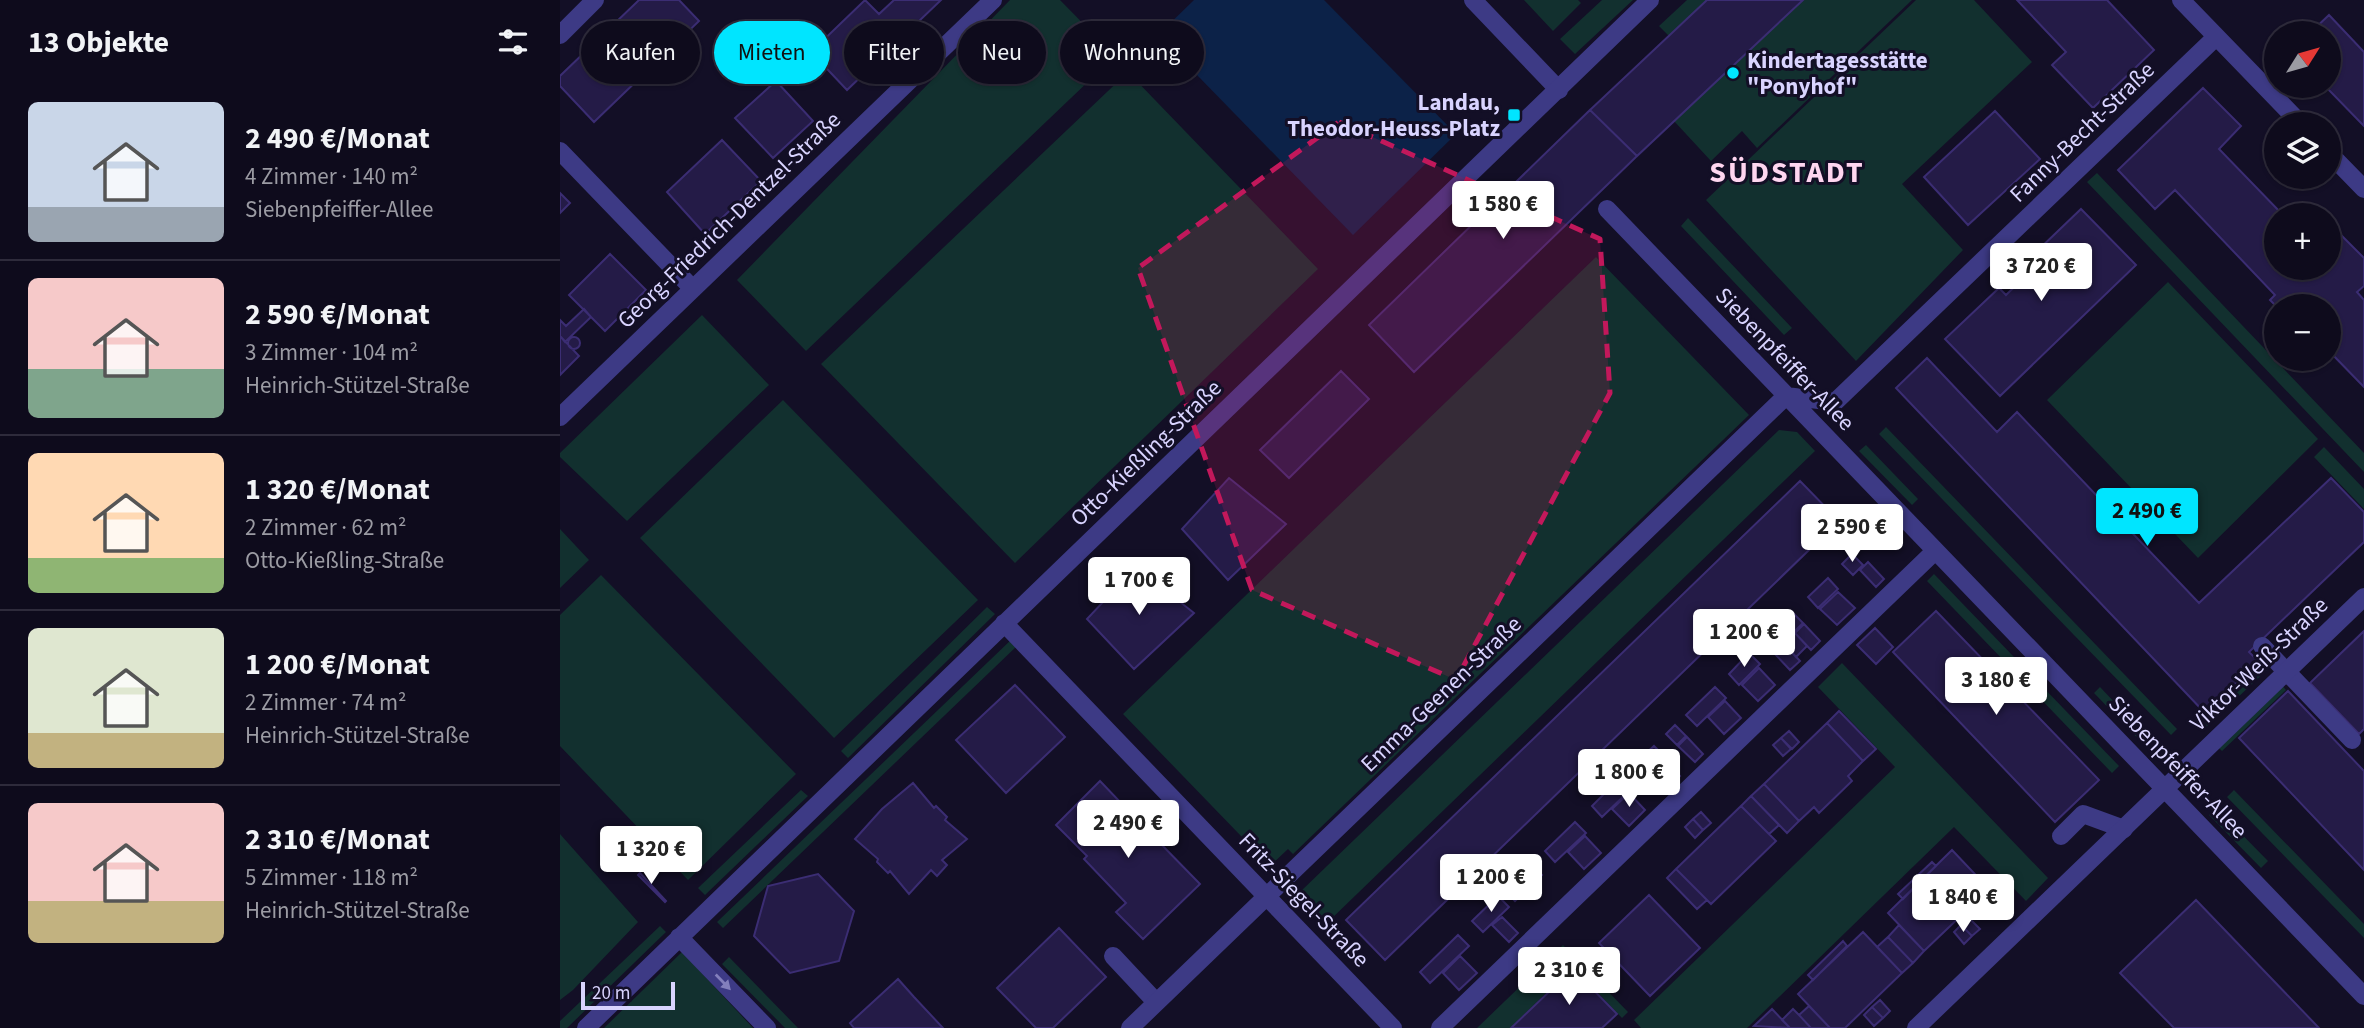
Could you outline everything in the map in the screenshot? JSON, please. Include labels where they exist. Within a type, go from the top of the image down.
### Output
[{"type":"street","points":[[560,35],[595,0]]},
{"type":"street","name":"Georg-Friedrich-Dentzel-Straße","points":[[560,417],[993,0]]},
{"type":"street","points":[[1473,0],[1559,90]]},
{"type":"street","name":"Otto-Kießling-Straße","points":[[586,1028],[1650,0]]},
{"type":"street","points":[[2181,0],[2289,112]]},
{"type":"street","name":"Fanny-Becht-Straße","points":[[1786,396],[1835,402],[2216,37]]},
{"type":"street","points":[[560,151],[693,289]]},
{"type":"street","points":[[2341,165],[2364,189]]},
{"type":"street","name":"Siebenpfeiffer-Allee","points":[[1607,209],[2364,996]]},
{"type":"street","name":"Emma-Geenen-Straße","points":[[1130,1028],[1786,396]]},
{"type":"street","points":[[1440,1028],[1935,551]]},
{"type":"street","name":"Viktor-Weiß-Straße","points":[[1916,1028],[2364,597]]},
{"type":"street","name":"Fritz-Siegel-Straße","points":[[1004,624],[1393,1028]]},
{"type":"street","points":[[2262,646],[2352,740]]},
{"type":"street","points":[[2061,836],[2083,814],[2124,829]]},
{"type":"street","points":[[679,937],[767,1028]]},
{"type":"street","points":[[1113,956],[1156,1003]]},
{"type":"highlighted area","points":[[1339,122],[1600,239],[1610,393],[1456,680],[1252,590],[1138,268]]},
{"type":"green space","points":[[1010,0],[1060,0],[1081,21],[1060,21],[1060,84],[1086,84],[806,351],[737,280],[928,84],[944,84],[944,68],[958,53],[958,84],[1046,84],[1046,21],[990,21]]},
{"type":"green space","points":[[1524,0],[1578,0],[1581,3],[1553,31]]},
{"type":"green space","points":[[1602,0],[1633,0],[1575,54],[1560,39]]},
{"type":"green space","points":[[1687,0],[1707,0],[1669,36],[1659,26]]},
{"type":"green space","points":[[1803,0],[1912,0],[1757,148],[1742,131],[1711,161],[1674,121]]},
{"type":"green space","points":[[1916,0],[1974,0],[2032,62],[1902,184],[1963,250],[1856,361],[1706,200]]},
{"type":"green space","points":[[1115,84],[1140,84],[1318,269],[1015,563],[821,364]]},
{"type":"green space","points":[[2097,173],[2264,348],[2264,367],[2087,182]]},
{"type":"green space","points":[[1688,218],[1792,328],[1784,335],[1681,226]]},
{"type":"green space","points":[[1596,257],[1749,415],[1293,854],[1288,849],[1270,866],[1123,714]]},
{"type":"green space","points":[[2168,282],[2318,439],[2198,558],[2047,400]]},
{"type":"green space","points":[[702,315],[769,385],[627,521],[560,457],[560,453]]},
{"type":"green space","points":[[2268,371],[2286,371],[2364,453],[2364,472]]},
{"type":"green space","points":[[783,400],[978,600],[834,738],[640,538]]},
{"type":"green space","points":[[1886,427],[2177,729],[2171,735],[1879,434]]},
{"type":"green space","points":[[1779,430],[1797,432],[1815,451],[1327,923],[1299,893]]},
{"type":"green space","points":[[1866,445],[1918,499],[1912,505],[1859,451]]},
{"type":"green space","points":[[2324,447],[2364,489],[2364,509],[2314,457]]},
{"type":"green space","points":[[560,529],[589,560],[560,588]]},
{"type":"green space","points":[[1934,574],[2119,766],[2112,773],[1927,581]]},
{"type":"green space","points":[[601,575],[796,774],[688,880],[560,746],[560,615]]},
{"type":"green space","points":[[987,607],[995,614],[848,758],[841,751]]},
{"type":"green space","points":[[1013,638],[1019,644],[723,928],[717,922]]},
{"type":"green space","points":[[1842,663],[2048,878],[2026,901],[1954,827],[1747,1028],[1641,1028],[1634,1020],[1895,767],[1818,687]]},
{"type":"green space","points":[[2261,664],[2267,670],[2202,731],[2196,725]]},
{"type":"green space","points":[[2281,684],[2286,690],[2222,751],[2217,746]]},
{"type":"green space","points":[[2100,687],[2157,747],[2151,752],[2094,693]]},
{"type":"green space","points":[[801,790],[808,796],[705,895],[698,888]]},
{"type":"green space","points":[[2234,790],[2364,924],[2364,938],[2227,797]]},
{"type":"green space","points":[[2216,808],[2268,861],[2261,868],[2209,815]]},
{"type":"green space","points":[[560,834],[638,922],[573,990],[560,1000]]},
{"type":"green space","points":[[660,926],[666,932],[567,1028],[560,1028],[560,1021]]},
{"type":"green space","points":[[1563,945],[1628,1012],[1622,1018],[1573,967],[1510,1028],[1477,1028]]},
{"type":"green space","points":[[682,952],[753,1028],[604,1028]]},
{"type":"green space","points":[[729,957],[798,1028],[785,1028],[722,964]]},
{"type":"water","points":[[1194,0],[1324,0],[1456,134],[1353,235],[1204,82],[1204,21],[1172,21]]},
{"type":"building","points":[[639,0],[679,0],[699,21],[617,21]]},
{"type":"building","points":[[865,0],[879,14],[894,0],[941,0],[919,21],[844,21],[844,84],[853,84],[847,90],[830,72],[830,34]]},
{"type":"building","points":[[1707,0],[1803,0],[1637,156],[1590,110]]},
{"type":"building","points":[[2017,0],[2107,0],[2154,50],[2093,108],[2052,65],[2066,52]]},
{"type":"building","points":[[2329,15],[2335,21],[2323,21]]},
{"type":"building","points":[[2342,29],[2364,52],[2364,126],[2337,98],[2342,98]]},
{"type":"building","points":[[581,56],[581,84],[634,84],[594,122],[560,86],[560,76]]},
{"type":"building","points":[[773,84],[779,84],[813,121],[773,158],[735,118]]},
{"type":"building","points":[[2203,88],[2241,126],[2219,149],[2271,203],[2264,203],[2264,280],[2341,280],[2341,235],[2364,258],[2364,286],[2357,292],[2364,300],[2364,387],[2341,363],[2341,294],[2274,294],[2175,190],[2155,209],[2118,170]]},
{"type":"building","points":[[1590,110],[1637,156],[1414,372],[1369,325]]},
{"type":"building","points":[[1995,111],[2040,159],[1968,225],[1924,177]]},
{"type":"building","points":[[722,140],[761,181],[705,234],[667,192]]},
{"type":"building","points":[[560,193],[570,203],[560,213]]},
{"type":"building","points":[[2081,209],[2136,265],[2000,396],[1945,339],[1999,288],[2006,295],[2039,263],[2032,256]]},
{"type":"building","points":[[610,254],[646,290],[605,331],[569,295]]},
{"type":"building","points":[[584,309],[591,317],[565,342],[560,336],[560,320],[566,326]]},
{"type":"building","points":[[560,336],[579,356],[560,375]]},
{"type":"building","points":[[569,338],[579,338],[579,348],[569,348]]},
{"type":"building","points":[[1927,358],[1997,432],[2017,412],[2199,603],[2331,478],[2364,512],[2364,542],[2249,652],[2259,662],[2205,713],[1896,388]]},
{"type":"building","points":[[1341,371],[1369,399],[1289,478],[1260,450]]},
{"type":"building","points":[[1229,478],[1286,524],[1228,580],[1182,529]]},
{"type":"building","points":[[1800,481],[1839,521],[1385,960],[1346,920]]},
{"type":"building","points":[[1852,554],[1863,565],[1853,575],[1842,564]]},
{"type":"building","points":[[1868,562],[1884,579],[1876,587],[1860,570]]},
{"type":"building","points":[[1136,567],[1194,613],[1134,669],[1087,619]]},
{"type":"building","points":[[1828,578],[1838,589],[1818,608],[1808,597]]},
{"type":"building","points":[[1838,592],[1855,608],[1837,625],[1820,609]]},
{"type":"building","points":[[1936,611],[2099,780],[2055,822],[1893,652]]},
{"type":"building","points":[[1792,612],[1803,623],[1773,652],[1762,641]]},
{"type":"building","points":[[1804,624],[1820,641],[1811,650],[1795,633]]},
{"type":"building","points":[[1875,628],[1893,647],[1876,664],[1857,645]]},
{"type":"building","points":[[2364,631],[2364,729],[2359,734],[2310,683]]},
{"type":"building","points":[[1795,633],[1807,646],[1796,657],[1784,644]]},
{"type":"building","points":[[1784,644],[1800,661],[1790,670],[1774,653]]},
{"type":"building","points":[[1749,653],[1760,664],[1739,685],[1729,674]]},
{"type":"building","points":[[1759,668],[1775,685],[1758,701],[1742,685]]},
{"type":"building","points":[[1015,685],[1065,737],[1006,793],[956,740]]},
{"type":"building","points":[[1715,687],[1726,698],[1697,726],[1686,715]]},
{"type":"building","points":[[2288,691],[2364,771],[2364,870],[2239,738]]},
{"type":"building","points":[[1725,701],[1741,718],[1724,734],[1708,717]]},
{"type":"building","points":[[1839,711],[1876,749],[1863,761],[1827,723]]},
{"type":"building","points":[[1827,723],[1863,761],[1848,776],[1852,781],[1819,813],[1814,807],[1799,821],[1764,784]]},
{"type":"building","points":[[1675,725],[1686,736],[1677,745],[1666,734]]},
{"type":"building","points":[[1789,731],[1799,742],[1792,749],[1781,738]]},
{"type":"building","points":[[1687,737],[1703,754],[1695,762],[1678,746]]},
{"type":"building","points":[[1781,738],[1791,749],[1783,756],[1773,745]]},
{"type":"building","points":[[1654,746],[1665,757],[1644,776],[1633,765]]},
{"type":"building","points":[[1664,760],[1680,776],[1663,793],[1647,776]]},
{"type":"building","points":[[1619,779],[1630,790],[1602,817],[1592,806]]},
{"type":"building","points":[[1100,781],[1144,827],[1139,833],[1151,844],[1156,839],[1200,884],[1143,939],[1116,912],[1126,903],[1084,859],[1087,856],[1056,825]]},
{"type":"building","points":[[913,783],[934,808],[936,806],[947,817],[945,820],[967,839],[942,860],[947,865],[937,876],[931,870],[909,894],[890,871],[888,873],[877,862],[878,859],[855,839],[882,809]]},
{"type":"building","points":[[1764,784],[1799,821],[1787,833],[1751,796]]},
{"type":"building","points":[[1629,793],[1645,810],[1629,826],[1612,809]]},
{"type":"building","points":[[1751,796],[1779,825],[1769,834],[1741,806]]},
{"type":"building","points":[[1741,806],[1776,841],[1711,904],[1676,869]]},
{"type":"building","points":[[1701,812],[1711,823],[1703,830],[1693,819]]},
{"type":"building","points":[[1693,819],[1703,830],[1695,838],[1685,827]]},
{"type":"building","points":[[1575,822],[1586,833],[1555,862],[1545,851]]},
{"type":"building","points":[[1585,836],[1601,853],[1584,869],[1568,852]]},
{"type":"building","points":[[1952,850],[1989,889],[1924,951],[1888,913]]},
{"type":"building","points":[[1932,862],[1936,866],[1903,899],[1898,894]]},
{"type":"building","points":[[1532,865],[1542,875],[1515,901],[1506,891]]},
{"type":"building","points":[[1676,869],[1707,900],[1697,909],[1667,878]]},
{"type":"building","points":[[640,873],[666,901],[665,902],[638,875]]},
{"type":"building","points":[[818,874],[854,911],[839,961],[790,973],[754,936],[768,886]]},
{"type":"building","points":[[1649,895],[1700,948],[1650,996],[1599,943]]},
{"type":"building","points":[[1498,896],[1509,907],[1483,932],[1472,921]]},
{"type":"building","points":[[2196,900],[2319,1028],[2174,1028],[2120,973]]},
{"type":"building","points":[[1502,917],[1518,933],[1509,942],[1492,925]]},
{"type":"building","points":[[1969,918],[1980,929],[1972,936],[1961,925]]},
{"type":"building","points":[[1899,925],[1924,951],[1913,963],[1888,937]]},
{"type":"building","points":[[1961,925],[1972,936],[1964,944],[1954,932]]},
{"type":"building","points":[[1059,928],[1106,977],[1053,1028],[1036,1028],[997,988]]},
{"type":"building","points":[[1863,932],[1902,973],[1845,1028],[1830,1028],[1798,994]]},
{"type":"building","points":[[1458,935],[1469,946],[1430,983],[1420,972]]},
{"type":"building","points":[[1888,937],[1913,963],[1902,973],[1877,947]]},
{"type":"building","points":[[1843,941],[1847,946],[1813,980],[1808,975]]},
{"type":"building","points":[[1460,956],[1477,973],[1459,990],[1443,973]]},
{"type":"building","points":[[1573,969],[1617,1014],[1602,1028],[1511,1028]]},
{"type":"building","points":[[898,979],[943,1028],[854,1028],[850,1023]]},
{"type":"building","points":[[1880,1000],[1890,1011],[1883,1018],[1872,1007]]},
{"type":"building","points":[[1809,1006],[1830,1028],[1811,1028],[1799,1015]]},
{"type":"building","points":[[1872,1007],[1883,1018],[1874,1026],[1864,1015]]},
{"type":"building","points":[[1772,1009],[1789,1027],[1789,1028],[1754,1026]]},
{"type":"building","points":[[1793,1009],[1811,1028],[1790,1028],[1782,1020]]},
{"type":"place","name":"Kindertagesstätte \"Ponyhof\"","points":[[1733,73]]},
{"type":"place","name":"Landau, Theodor-Heuss-Platz","points":[[1514,115]]},
{"type":"district","name":"SÜDSTADT","points":[[1787,172]]}]
